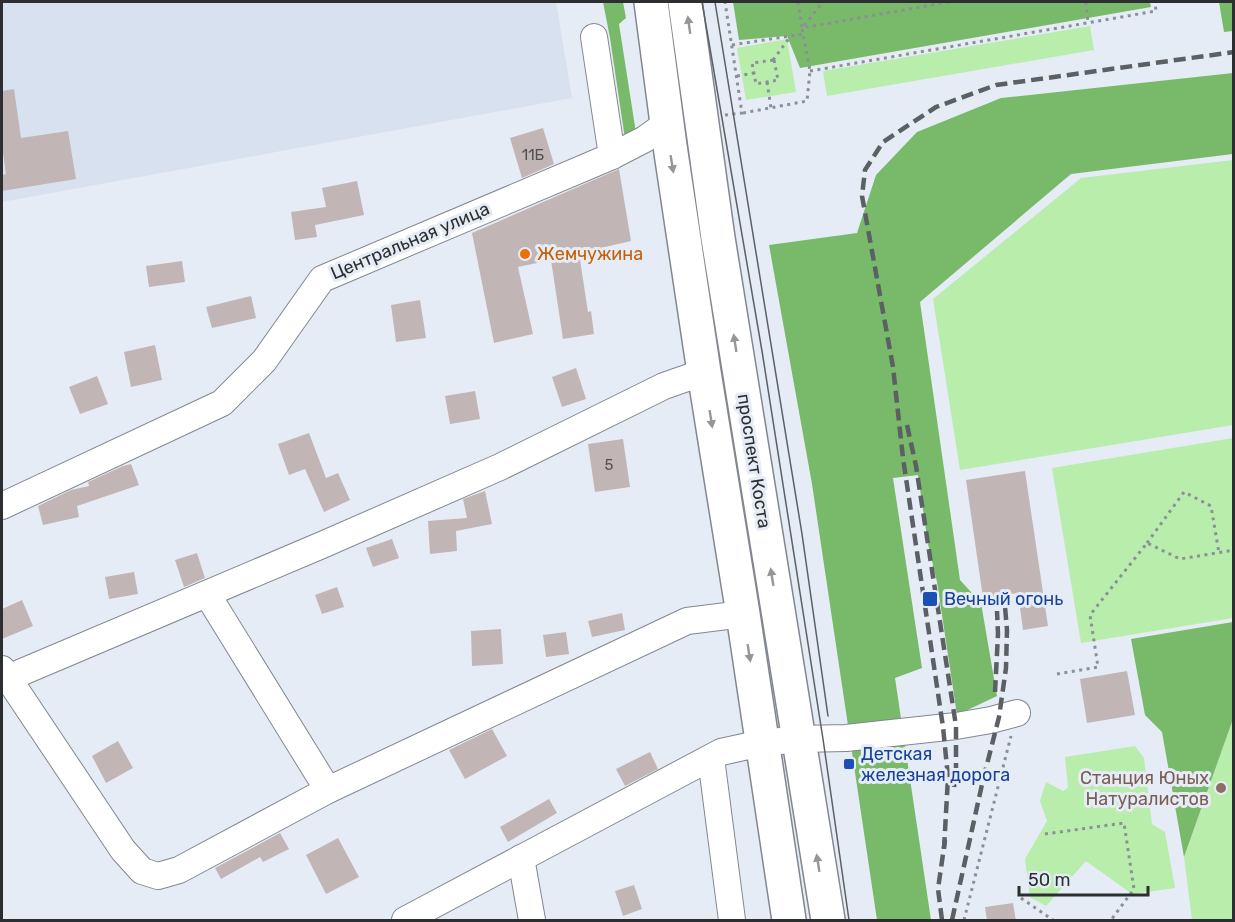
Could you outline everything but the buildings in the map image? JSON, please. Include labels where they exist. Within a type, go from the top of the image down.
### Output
[{"type":"main road","name":"проспект Коста","points":[[651,2],[704,372],[789,921]]},
{"type":"main road","name":"проспект Коста","points":[[685,2],[718,238],[828,921]]},
{"type":"main road","points":[[662,82],[696,77]]},
{"type":"street","points":[[594,37],[612,156]]},
{"type":"street","name":"Центральная улица","points":[[4,499],[222,403],[264,361],[322,279],[612,156],[645,139],[667,123]]},
{"type":"street","points":[[704,372],[664,386],[489,472],[322,545],[207,594],[5,673],[123,850],[142,871],[158,876],[179,870],[328,790],[687,621],[743,614]]},
{"type":"street","points":[[207,594],[328,790]]},
{"type":"street","points":[[405,921],[721,752],[798,738],[846,738],[943,727],[991,720],[1017,713]]},
{"type":"street","points":[[711,758],[732,921]]},
{"type":"street","points":[[521,858],[532,921]]},
{"type":"path","points":[[742,113],[807,100],[810,71],[798,2]]},
{"type":"path","points":[[802,28],[823,2]]},
{"type":"path","points":[[802,28],[949,2]]},
{"type":"path","points":[[1086,2],[1088,23]]},
{"type":"path","points":[[810,71],[1156,11],[1155,2]]},
{"type":"path","points":[[732,45],[803,34]]},
{"type":"path","points":[[773,60],[778,80],[756,84],[752,63],[773,60],[790,36]]},
{"type":"path","points":[[737,76],[754,73]]},
{"type":"path","points":[[767,82],[771,108]]},
{"type":"path","points":[[1057,674],[1098,668],[1090,615],[1184,492],[1211,506],[1219,553]]},
{"type":"path","points":[[1147,543],[1180,559],[1233,550]]},
{"type":"path","points":[[964,921],[1017,713]]},
{"type":"path","points":[[1045,834],[1124,823],[1134,889],[1111,921]]},
{"type":"path","points":[[1021,898],[1053,921]]},
{"type":"shaded area","points":[[2,2],[556,2],[572,98],[2,202]]},
{"type":"green space","points":[[603,2],[623,2],[626,18],[619,24],[636,133],[625,139],[610,38]]},
{"type":"green space","points":[[733,2],[1150,2],[1151,7],[800,68],[787,36],[739,40]]},
{"type":"green space","points":[[1219,2],[1233,2],[1233,31],[1224,32]]},
{"type":"green space","points":[[1090,26],[1094,50],[827,96],[823,71]]},
{"type":"green space","points":[[787,39],[796,92],[746,100],[737,48]]},
{"type":"green space","points":[[1233,73],[1233,154],[1071,174],[920,302],[960,580],[981,603],[997,696],[957,715],[918,475],[893,478],[922,668],[895,678],[931,920],[877,920],[812,484],[769,245],[857,233],[876,175],[917,132],[1001,98]]},
{"type":"green space","points":[[1233,160],[1233,425],[960,470],[933,299],[1081,178]]},
{"type":"green space","points":[[1233,438],[1233,618],[1081,643],[1052,468]]},
{"type":"green space","points":[[1233,622],[1233,719],[1184,857],[1162,732],[1145,715],[1131,639]]},
{"type":"green space","name":"Станция Юных Натуралистов","points":[[1233,719],[1233,920],[1192,920],[1184,857]]},
{"type":"green space","points":[[1135,746],[1144,758],[1152,824],[1165,832],[1175,888],[1132,894],[1086,861],[1046,906],[1030,897],[1025,859],[1047,821],[1040,801],[1046,782],[1063,791],[1068,788],[1065,757]]},
{"type":"tram line","points":[[702,2],[762,351],[849,920]]},
{"type":"tram line","points":[[715,2],[802,534],[828,716]]},
{"type":"railway","points":[[944,849],[948,777],[943,727],[903,458],[893,367],[862,196],[865,170],[883,142],[936,107],[996,85],[1234,52]]},
{"type":"railway","points":[[907,425],[916,466],[956,726],[954,787]]},
{"type":"railway","points":[[952,920],[999,717],[1006,668],[1007,630],[1004,595]]},
{"type":"railway","points":[[995,692],[997,611]]},
{"type":"railway","points":[[942,920],[938,889],[945,840]]},
{"type":"place","name":"Жемчужина","points":[[525,254]]},
{"type":"place","name":"Вечный огонь","points":[[930,599]]},
{"type":"place","name":"Детская железная дорога","points":[[849,764]]},
{"type":"place","name":"Станция Юных Натуралистов","points":[[1221,788]]}]
